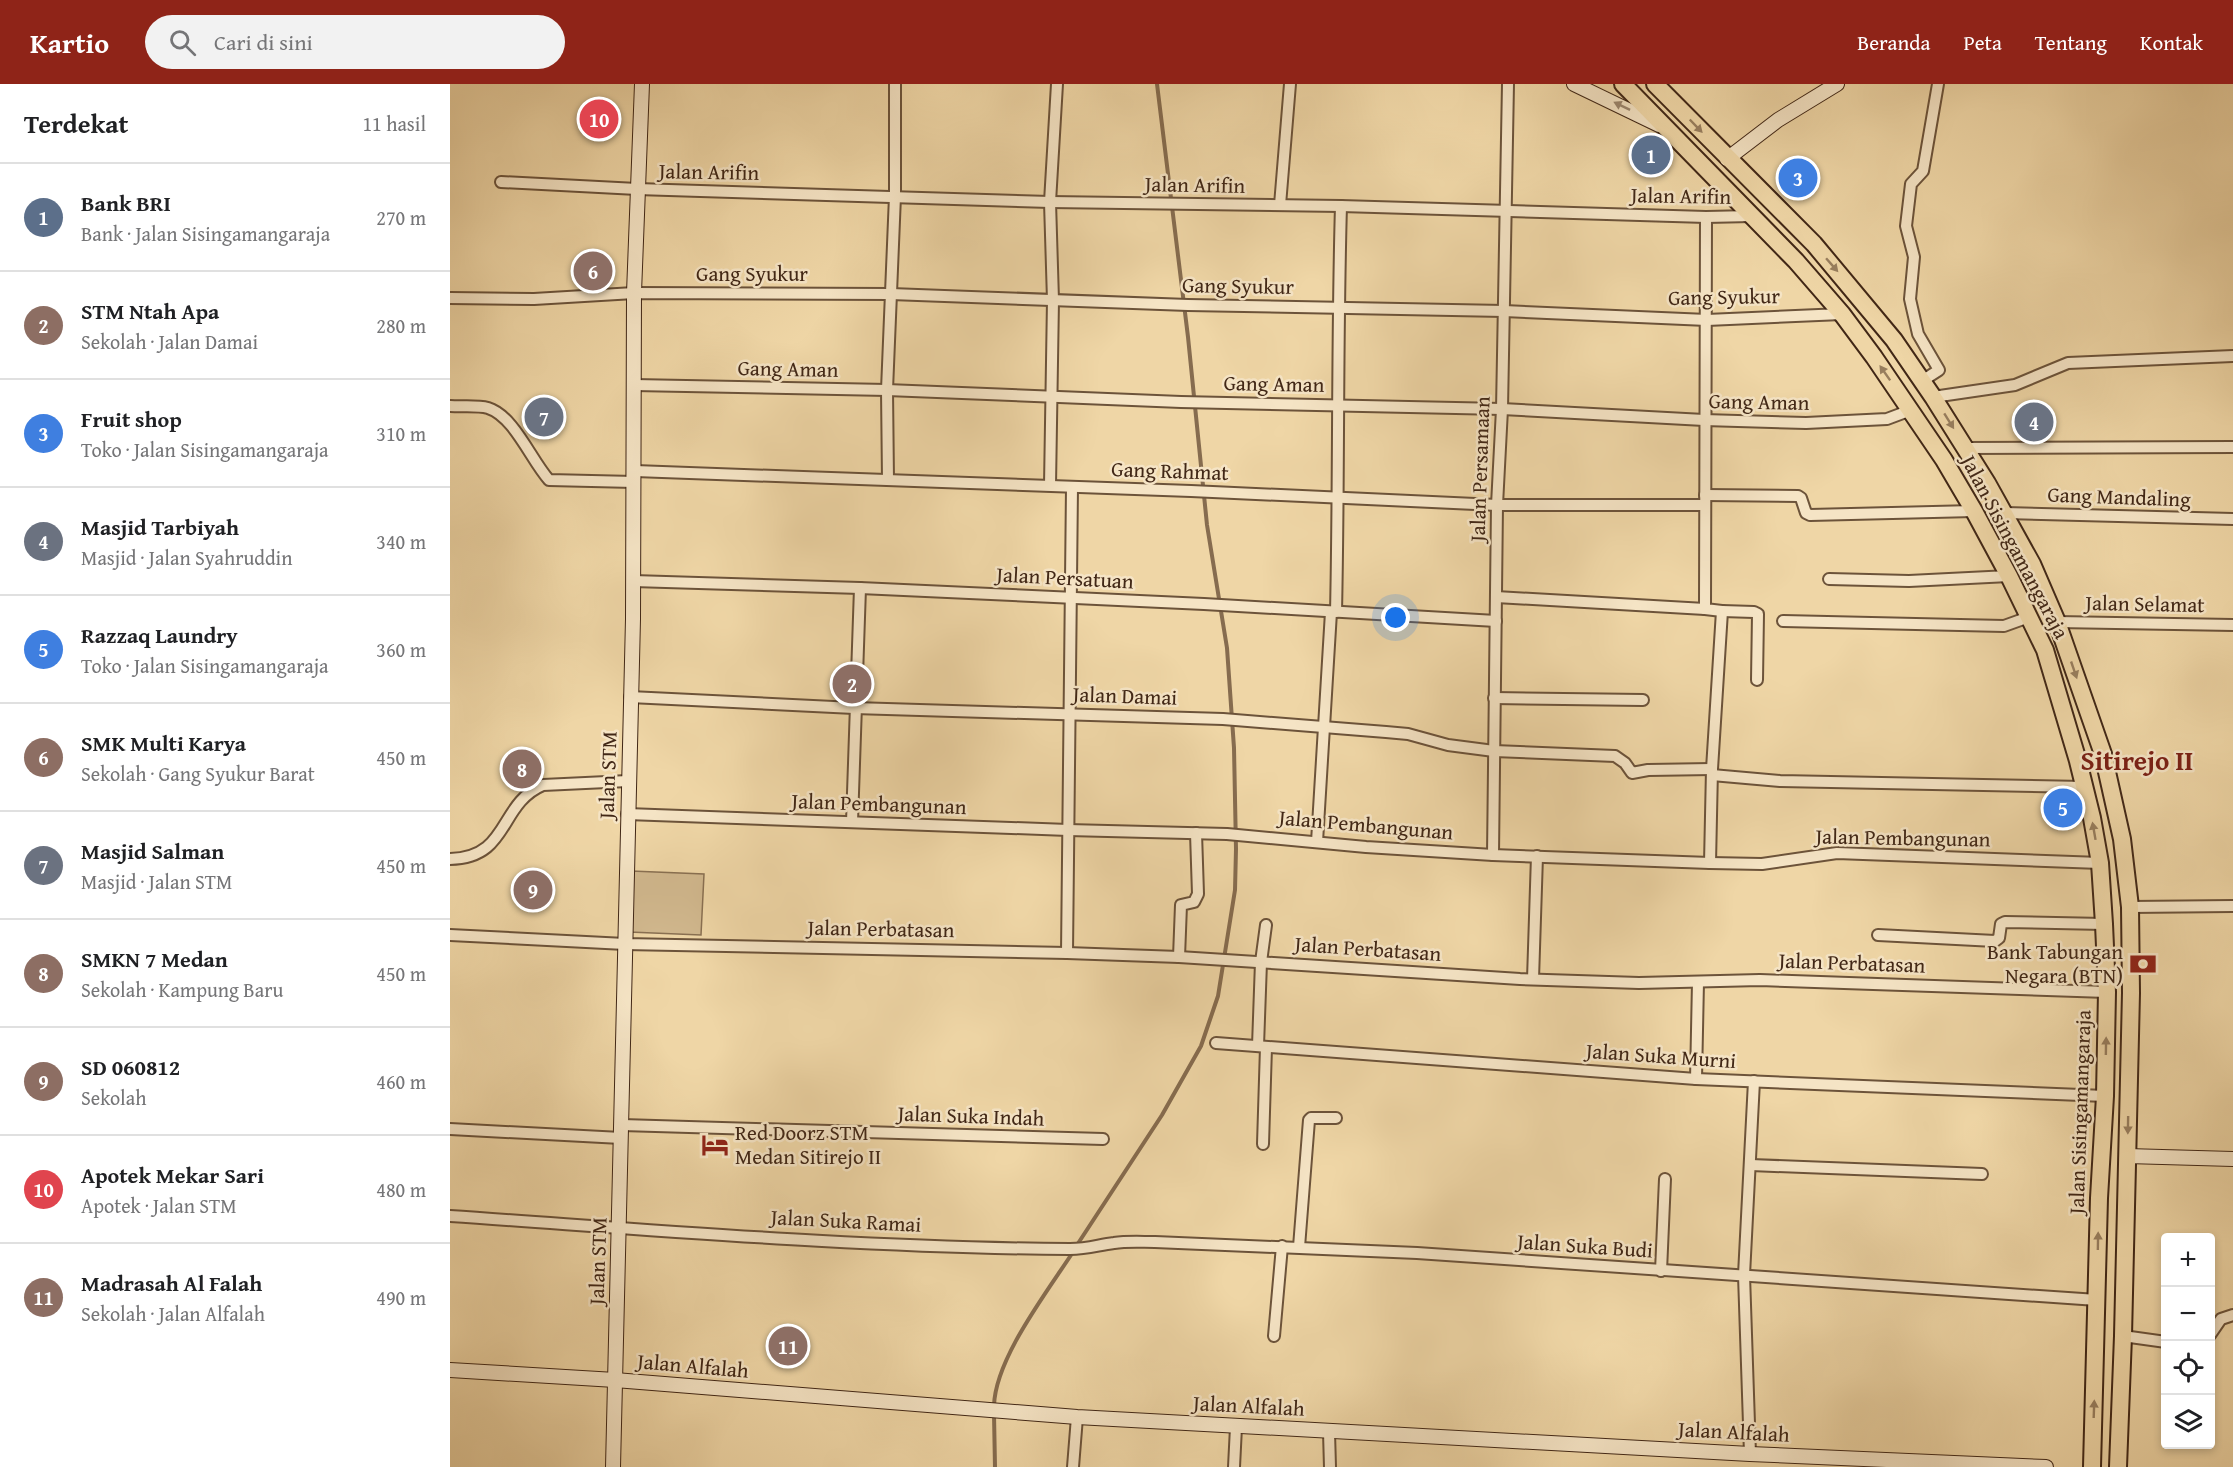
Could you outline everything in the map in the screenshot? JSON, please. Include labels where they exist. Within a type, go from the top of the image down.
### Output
[{"type":"main road","name":"Jalan Sisingamangaraja","points":[[1623,84],[1796,261],[1842,314],[1911,410],[1974,511],[2010,576],[2045,650],[2084,787],[2100,863],[2104,924],[2107,992],[2105,1096],[2099,1198],[2092,1467]]},
{"type":"main road","name":"Jalan Sisingamangaraja","points":[[1655,84],[1727,159],[1777,206],[1848,284],[1894,340],[1933,397],[1966,448],[2032,564],[2056,622],[2103,754],[2122,839],[2130,907],[2131,993],[2118,1467]]},
{"type":"main road","points":[[2078,761],[2103,754]]},
{"type":"street","name":"Jalan STM","points":[[613,1467],[633,581],[634,293],[642,84]]},
{"type":"street","points":[[888,480],[887,390],[895,196],[895,84]]},
{"type":"street","points":[[1050,485],[1053,300],[1050,202],[1057,84]]},
{"type":"street","points":[[1280,205],[1290,84]]},
{"type":"street","name":"Jalan Persamaan","points":[[1493,855],[1497,505],[1502,409],[1508,84]]},
{"type":"street","points":[[1574,84],[1669,129]]},
{"type":"street","points":[[1727,159],[1778,120],[1837,84]]},
{"type":"street","points":[[1922,381],[1939,370],[1918,334],[1910,299],[1914,256],[1906,226],[1911,184],[1923,171],[1938,84]]},
{"type":"street","name":"Jalan Arifin","points":[[501,182],[637,189],[1050,202],[1341,206],[1706,217],[1752,216]]},
{"type":"street","points":[[1317,842],[1334,612],[1339,498],[1338,308],[1341,206]]},
{"type":"street","points":[[1705,609],[1706,217]]},
{"type":"street","name":"Gang Syukur","points":[[450,298],[534,299],[634,293],[891,294],[1188,305],[1504,311],[1707,320],[1842,314]]},
{"type":"street","points":[[1933,397],[2015,385],[2068,363],[2233,356]]},
{"type":"street","name":"Gang Aman","points":[[634,385],[887,390],[1181,402],[1502,409],[1806,423],[1887,419],[1911,410]]},
{"type":"street","name":"Gang Rahmat","points":[[450,406],[487,408],[496,412],[506,420],[549,480],[634,476],[888,480],[1497,505],[1798,496],[1801,498],[1806,513],[1810,515],[1974,511]]},
{"type":"street","points":[[1966,448],[2233,447]]},
{"type":"street","points":[[1067,953],[1072,487]]},
{"type":"street","name":"Gang Mandaling","points":[[2004,513],[2233,519]]},
{"type":"street","points":[[1829,579],[1909,581],[2010,576]]},
{"type":"street","name":"Jalan Persatuan","points":[[633,581],[860,588],[1204,604],[1496,621]]},
{"type":"street","points":[[852,822],[854,708],[860,588]]},
{"type":"street","points":[[1496,597],[1754,612],[1758,614],[1756,680]]},
{"type":"street","points":[[1710,863],[1712,772],[1722,610]]},
{"type":"street","points":[[1783,621],[2004,626],[2030,617]]},
{"type":"street","name":"Jalan Selamat","points":[[2056,622],[2233,625]]},
{"type":"street","name":"Jalan Damai","points":[[630,697],[854,708],[1244,721],[1408,734],[1448,744],[1494,751],[1615,756],[1625,763],[1632,773],[1648,770],[1712,772]]},
{"type":"street","points":[[1494,698],[1642,700]]},
{"type":"street","points":[[1712,772],[1780,781],[2084,787]]},
{"type":"street","points":[[450,859],[477,856],[488,848],[524,797],[532,790],[543,786],[628,781]]},
{"type":"street","name":"Jalan Pembangunan","points":[[627,814],[1227,834],[1365,847],[1493,855],[1710,863],[1762,864],[1837,853],[2100,863]]},
{"type":"street","points":[[1179,957],[1181,905],[1194,902],[1197,894],[1196,833]]},
{"type":"street","points":[[1533,979],[1537,856]]},
{"type":"street","points":[[2130,907],[2233,906]]},
{"type":"street","points":[[1878,935],[1995,941],[1999,938],[2001,924],[2004,922],[2104,924]]},
{"type":"street","points":[[1263,1144],[1261,962],[1266,925]]},
{"type":"street","name":"Jalan Perbatasan","points":[[450,935],[626,944],[1179,957],[1533,979],[1639,983],[1815,982],[2107,992]]},
{"type":"street","points":[[1696,1079],[1698,982]]},
{"type":"street","name":"Jalan Suka Murni","points":[[1216,1043],[1696,1079],[2105,1096]]},
{"type":"street","points":[[1750,1454],[1744,1275],[1754,1082]]},
{"type":"street","points":[[1299,1247],[1309,1120],[1311,1118],[1336,1118]]},
{"type":"street","name":"Jalan Suka Indah","points":[[450,1129],[1103,1139]]},
{"type":"street","points":[[2127,1156],[2233,1159]]},
{"type":"street","points":[[1751,1165],[1982,1174]]},
{"type":"street","points":[[1661,1271],[1665,1179]]},
{"type":"street","name":"Jalan Suka Ramai","points":[[450,1216],[836,1241],[1071,1249]]},
{"type":"street","name":"Jalan Suka Budi","points":[[1071,1249],[1091,1249],[1117,1242],[1282,1246],[1417,1253],[2097,1300]]},
{"type":"street","points":[[1274,1336],[1282,1246]]},
{"type":"street","points":[[2215,1328],[2221,1318],[2233,1315]]},
{"type":"street","points":[[2123,1336],[2161,1341]]},
{"type":"street","name":"Jalan Alfalah","points":[[450,1370],[615,1380],[976,1410],[1236,1427],[2046,1467]]},
{"type":"street","points":[[1073,1467],[1077,1417]]},
{"type":"street","points":[[1234,1467],[1236,1427]]},
{"type":"street","points":[[1329,1432],[1330,1467]]},
{"type":"shaded area","points":[[631,871],[704,874],[701,935],[629,932]]},
{"type":"waterway","points":[[1077,1245],[1162,1115],[1201,1046],[1218,996],[1235,890],[1234,748],[1227,648],[1207,525],[1188,337],[1157,84]]},
{"type":"waterway","points":[[994,1406],[1003,1368],[1013,1347],[1024,1326],[1073,1252]]},
{"type":"waterway","points":[[994,1414],[995,1467]]},
{"type":"place","name":"Apotek Mekar Sari","points":[[599,119]]},
{"type":"place","name":"Bank BRI","points":[[1651,155]]},
{"type":"place","name":"Fruit shop","points":[[1798,178]]},
{"type":"place","name":"SMK Multi Karya","points":[[593,271]]},
{"type":"place","name":"Masjid Salman","points":[[544,417]]},
{"type":"place","name":"Masjid Tarbiyah","points":[[2034,422]]},
{"type":"place","name":"STM Ntah Apa","points":[[852,684]]},
{"type":"place","name":"SMKN 7 Medan","points":[[522,769]]},
{"type":"place","name":"Razzaq Laundry","points":[[2063,808]]},
{"type":"place","name":"SD 060812","points":[[533,890]]},
{"type":"place","name":"Bank Tabungan Negara (BTN)","points":[[2143,964]]},
{"type":"place","name":"Red Doorz STM Medan Sitirejo II","points":[[715,1145]]},
{"type":"place","name":"Madrasah Al Falah","points":[[788,1346]]},
{"type":"district","name":"Sitirejo II","points":[[2137,761]]}]
